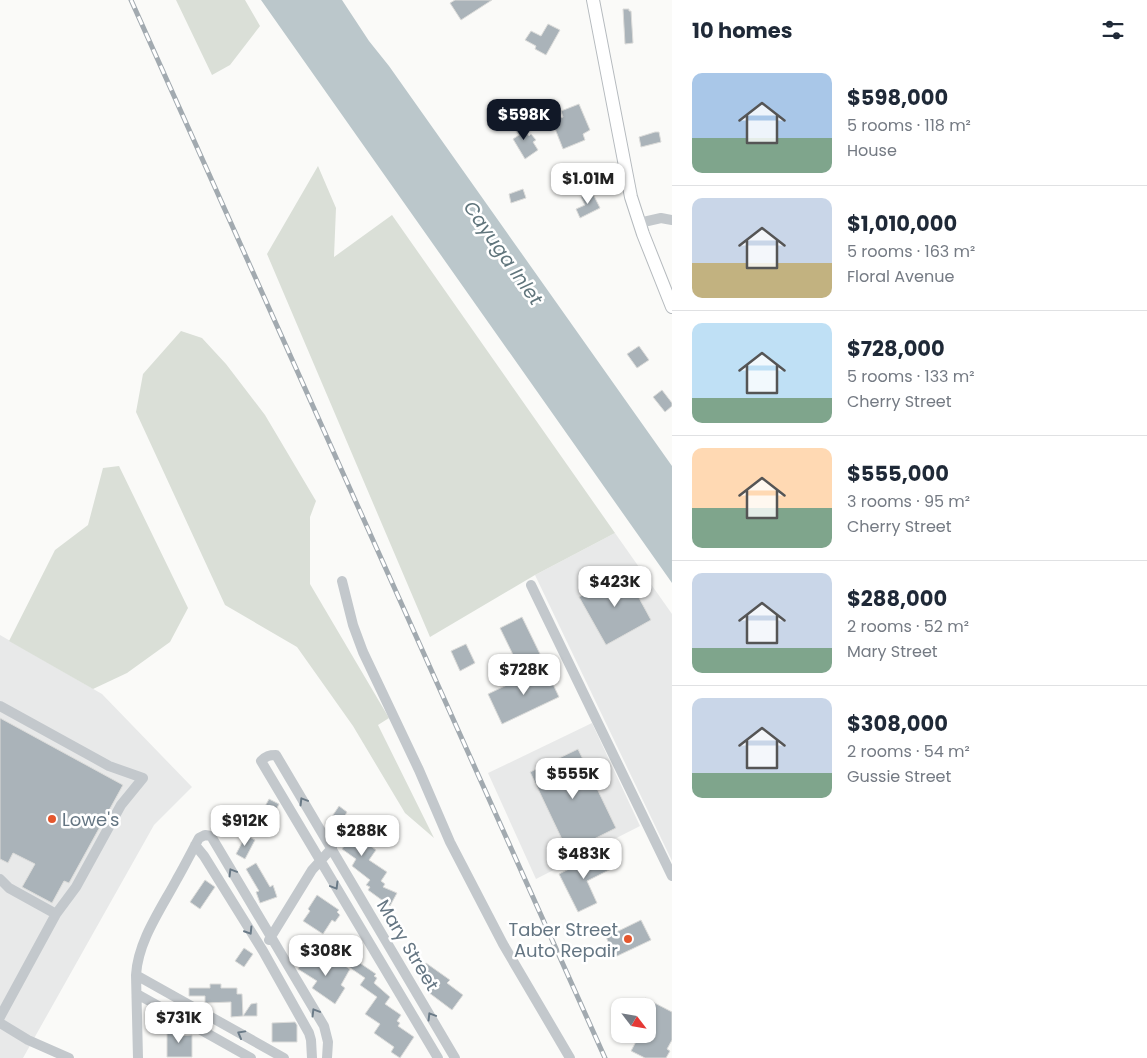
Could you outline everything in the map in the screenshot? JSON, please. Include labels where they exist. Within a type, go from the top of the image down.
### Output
[{"type":"main road","points":[[594,0],[627,180],[640,223],[672,307]]},
{"type":"street","points":[[640,223],[658,218],[672,220]]},
{"type":"street","points":[[342,581],[353,625],[363,652],[386,698],[450,842],[503,944],[570,1058]]},
{"type":"street","points":[[530,585],[672,876]]},
{"type":"street","points":[[0,706],[109,766],[143,778],[121,805],[76,886],[56,914],[0,1017]]},
{"type":"street","name":"Mary Street","points":[[438,1058],[261,761],[264,758],[276,755],[455,1058]]},
{"type":"street","points":[[138,1058],[136,975],[140,950],[195,845],[204,834],[211,836],[324,1026],[328,1042],[327,1058]]},
{"type":"street","points":[[195,845],[204,856],[263,951],[309,1034],[312,1040],[312,1058]]},
{"type":"street","points":[[263,951],[312,870],[332,848]]},
{"type":"street","points":[[0,879],[9,888],[56,914]]},
{"type":"street","points":[[136,975],[284,1058]]},
{"type":"street","points":[[137,994],[251,1058]]},
{"type":"street","points":[[0,1023],[28,1040],[69,1058]]},
{"type":"shaded area","points":[[176,0],[245,0],[260,26],[230,65],[212,75]]},
{"type":"shaded area","points":[[318,166],[336,208],[334,257],[392,215],[615,533],[535,575],[430,637],[267,254]]},
{"type":"shaded area","points":[[181,331],[202,338],[226,364],[265,415],[316,501],[310,517],[310,584],[389,718],[378,725],[434,838],[405,813],[353,726],[297,647],[225,605],[136,412],[143,374]]},
{"type":"shaded area","points":[[119,466],[188,608],[170,642],[127,673],[93,689],[9,641],[55,550],[88,525],[103,468]]},
{"type":"shaded area","points":[[615,533],[672,614],[672,861],[535,575]]},
{"type":"shaded area","points":[[0,635],[102,694],[192,787],[154,825],[23,1058],[0,1058]]},
{"type":"shaded area","points":[[592,723],[640,826],[536,879],[488,773]]},
{"type":"water","name":"Cayuga Inlet","points":[[261,0],[342,0],[369,41],[389,66],[672,466],[672,583]]},
{"type":"building","points":[[455,0],[492,0],[461,20],[450,3]]},
{"type":"building","points":[[623,9],[631,11],[633,43],[625,44]]},
{"type":"building","points":[[548,24],[560,30],[546,55],[535,49],[536,46],[525,40],[531,31],[541,36]]},
{"type":"building","points":[[579,104],[590,130],[583,134],[585,140],[563,149],[552,121],[563,117],[561,111]]},
{"type":"building","points":[[518,121],[529,136],[531,134],[536,140],[533,142],[538,150],[525,159],[513,139],[519,135],[512,126]]},
{"type":"building","points":[[659,132],[661,142],[641,147],[639,137]]},
{"type":"building","points":[[599,171],[603,180],[585,189],[580,180]]},
{"type":"building","points":[[523,189],[526,198],[511,203],[509,194]]},
{"type":"building","points":[[592,192],[600,208],[580,218],[576,209],[585,205],[581,197]]},
{"type":"building","points":[[639,346],[649,360],[637,368],[627,354]]},
{"type":"building","points":[[662,390],[672,403],[672,406],[665,412],[653,397]]},
{"type":"building","points":[[625,572],[651,620],[606,645],[579,597]]},
{"type":"building","points":[[522,617],[540,654],[518,665],[500,628]]},
{"type":"building","points":[[466,644],[475,663],[460,671],[451,651]]},
{"type":"building","points":[[545,667],[559,697],[502,724],[488,694]]},
{"type":"building","name":"Lowe's","points":[[0,718],[123,785],[69,883],[64,881],[52,903],[22,887],[35,864],[13,853],[8,863],[0,859]]},
{"type":"building","points":[[578,749],[616,828],[568,852],[530,772]]},
{"type":"building","points":[[269,799],[279,804],[271,820],[261,814]]},
{"type":"building","points":[[339,806],[347,812],[343,819],[362,831],[358,837],[376,850],[369,860],[387,872],[381,881],[385,884],[383,887],[397,893],[390,906],[368,890],[370,887],[366,885],[370,880],[352,866],[356,859],[342,849],[350,838],[327,824]]},
{"type":"building","points":[[246,835],[255,840],[245,859],[236,854]]},
{"type":"building","points":[[603,852],[611,869],[587,881],[597,903],[578,912],[559,874]]},
{"type":"building","points":[[256,863],[270,887],[273,885],[277,897],[260,903],[256,892],[259,891],[246,869]]},
{"type":"building","points":[[205,880],[215,887],[200,909],[190,902]]},
{"type":"building","points":[[317,895],[339,910],[337,912],[340,915],[335,922],[332,920],[323,934],[303,921]]},
{"type":"building","name":"Taber Street Auto Repair","points":[[641,920],[651,940],[615,957],[606,937]]},
{"type":"building","points":[[244,948],[253,954],[244,967],[235,961]]},
{"type":"building","points":[[302,954],[324,970],[332,958],[350,969],[341,985],[345,988],[335,1004],[312,988],[317,981],[298,969],[301,964],[297,961]]},
{"type":"building","points":[[351,957],[376,974],[374,976],[377,978],[374,983],[390,997],[385,1004],[401,1015],[397,1021],[400,1023],[398,1026],[414,1037],[400,1058],[391,1052],[394,1047],[374,1033],[380,1024],[365,1014],[377,997],[360,985],[365,978],[346,965]]},
{"type":"building","points":[[426,963],[450,980],[447,983],[463,995],[452,1010],[428,992],[432,986],[418,975]]},
{"type":"building","points":[[210,984],[221,984],[221,988],[237,988],[237,994],[242,994],[243,1016],[231,1017],[231,1002],[205,1003],[205,996],[189,996],[189,988],[210,988]]},
{"type":"building","points":[[257,1003],[257,1016],[243,1016],[251,1004]]},
{"type":"building","points":[[656,1004],[672,1012],[672,1040],[667,1049],[670,1051],[666,1058],[645,1058],[631,1051],[635,1043],[656,1043]]},
{"type":"building","points":[[295,1022],[297,1025],[297,1042],[272,1042],[272,1023]]},
{"type":"building","points":[[167,1028],[177,1028],[177,1036],[192,1035],[192,1057],[167,1057]]},
{"type":"railway","points":[[131,0],[605,1058]]},
{"type":"place","name":"Lowe's","points":[[52,819]]},
{"type":"place","name":"Taber Street Auto Repair","points":[[628,939]]}]
